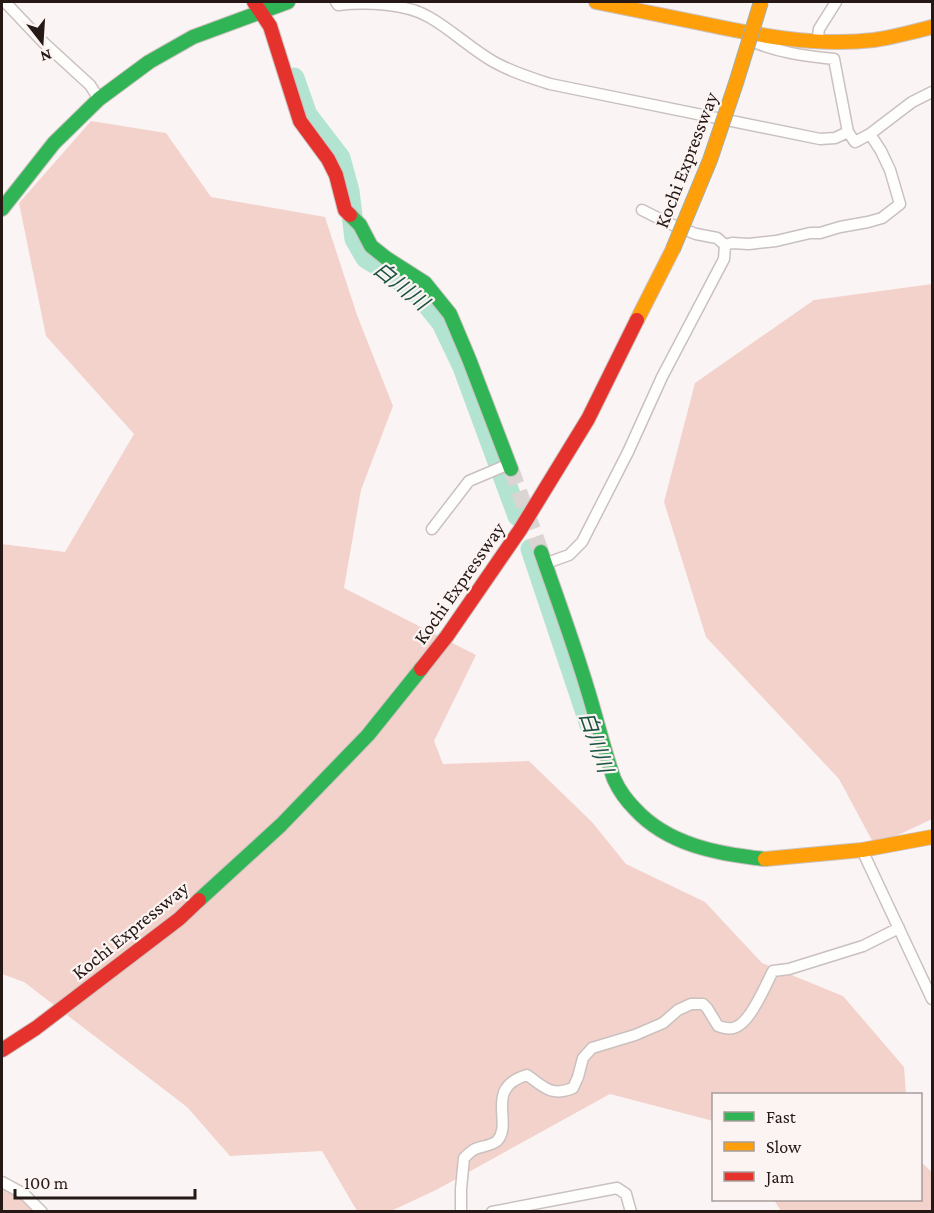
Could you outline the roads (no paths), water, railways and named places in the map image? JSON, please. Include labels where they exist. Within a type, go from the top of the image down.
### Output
[{"type":"main road","points":[[2,209],[54,143],[99,99],[149,62],[257,6],[285,2]]},
{"type":"main road","points":[[596,2],[768,37],[817,42],[872,40],[933,27]]},
{"type":"main road","name":"Kochi Expressway","points":[[2,1050],[36,1028],[179,919],[281,825],[368,735],[447,636],[520,530],[588,419],[673,249],[710,160],[761,2]]},
{"type":"main road","points":[[257,6],[270,26],[300,121],[328,159],[336,175],[345,210],[360,225],[371,246],[425,283],[450,314],[510,467]]},
{"type":"main road","points":[[542,558],[582,671],[615,781],[628,802],[645,820],[659,830],[708,850],[765,859],[862,850],[933,837]]},
{"type":"street","points":[[5,2],[43,42],[90,85],[99,99]]},
{"type":"street","points":[[336,2],[338,4],[356,3],[402,8],[428,16],[494,62],[517,73],[550,84],[820,138],[835,138],[848,132]]},
{"type":"street","points":[[817,42],[819,29],[836,2]]},
{"type":"street","points":[[723,28],[762,46],[782,52],[834,59],[848,132],[855,142],[870,134],[912,102],[933,92]]},
{"type":"street","points":[[724,245],[776,241],[882,218],[900,204],[890,170],[870,134]]},
{"type":"street","points":[[542,558],[569,555],[582,542],[628,453],[662,377],[724,259],[724,245],[717,238],[696,234],[642,210]]},
{"type":"street","points":[[432,529],[469,481],[493,470],[510,467]]},
{"type":"street","points":[[862,850],[933,999]]},
{"type":"street","points":[[461,1212],[464,1158],[474,1149],[490,1145],[497,1140],[501,1133],[502,1094],[512,1082],[527,1075],[553,1092],[573,1088],[583,1058],[592,1048],[663,1023],[678,1010],[691,1004],[702,1004],[707,1008],[718,1026],[726,1029],[736,1028],[750,1014],[773,971],[789,969],[863,946],[899,928]]},
{"type":"street","points":[[2,1182],[24,1194],[42,1212]]},
{"type":"street","points":[[492,1212],[617,1188],[626,1194],[631,1212]]},
{"type":"waterway","name":"白川川","points":[[294,78],[307,115],[340,158],[349,191],[355,239],[366,258],[421,297],[442,323],[463,367],[518,516]]},
{"type":"waterway","name":"白川川","points":[[531,549],[591,728]]},
{"type":"tunnel","points":[[511,469],[541,552]]}]
